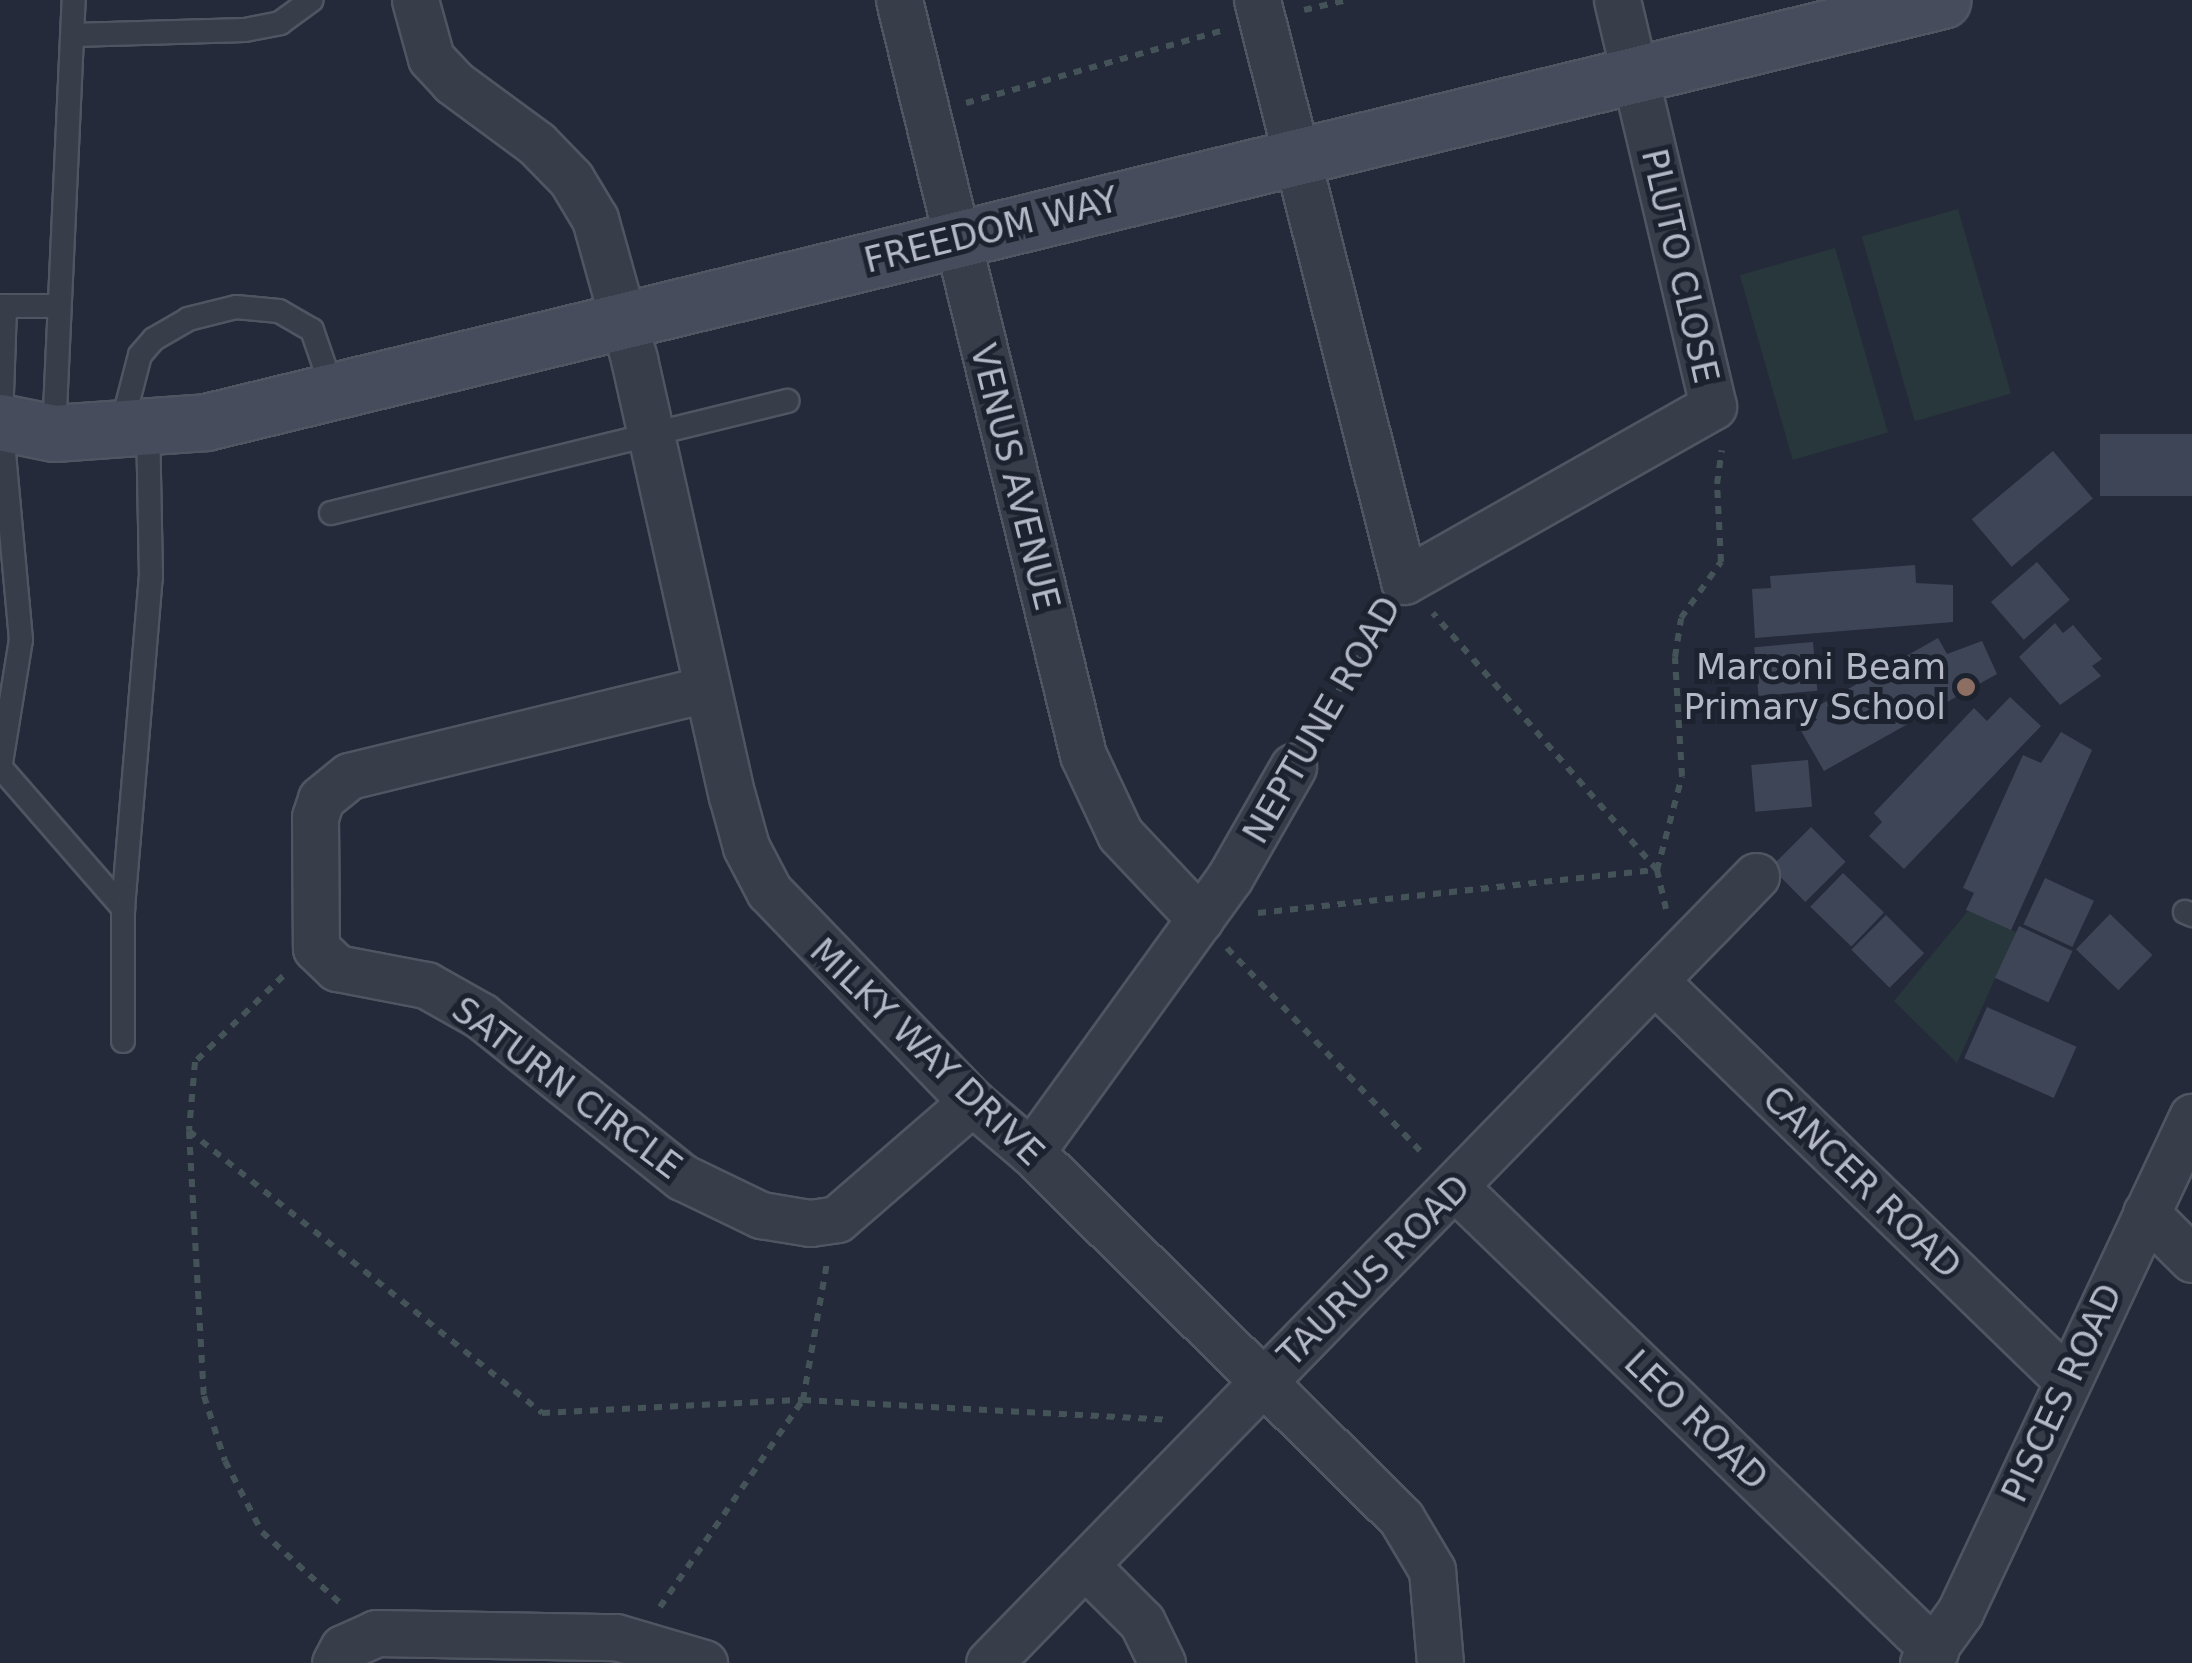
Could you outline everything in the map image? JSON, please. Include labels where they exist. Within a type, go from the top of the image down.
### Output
[{"type":"street","name":"MILKY WAY DRIVE","points":[[415,0],[432,58],[571,178],[595,219],[624,318],[706,690],[746,847],[769,891],[972,1102],[1032,1152],[1402,1518],[1432,1570],[1440,1663]]},
{"type":"street","name":"VENUS AVENUE","points":[[899,0],[1082,755],[1120,834],[1200,920]]},
{"type":"street","points":[[1618,0],[1635,73]]},
{"type":"street","name":"FREEDOM WAY","points":[[16,433],[206,422],[957,240],[1296,152],[1942,0]]},
{"type":"street","name":"NEPTUNE ROAD","points":[[1259,10],[1404,580]]},
{"type":"street","name":"PLUTO CLOSE","points":[[1404,580],[1713,406],[1635,73]]},
{"type":"street","points":[[316,948],[315,818],[322,799],[348,776],[706,690]]},
{"type":"street","name":"NEPTUNE ROAD","points":[[1032,1152],[1200,920],[1292,767]]},
{"type":"street","name":"TAURUS ROAD","points":[[989,1663],[1457,1190],[1756,876]]},
{"type":"street","name":"SATURN CIRCLE","points":[[316,948],[337,968],[426,986],[481,1016],[682,1177],[761,1215],[810,1223],[837,1219],[857,1206],[972,1102]]},
{"type":"street","name":"CANCER ROAD","points":[[1670,970],[2067,1380]]},
{"type":"street","name":"PISCES ROAD","points":[[1929,1657],[1960,1612],[2192,1117]]},
{"type":"street","name":"LEO ROAD","points":[[1457,1190],[1929,1657]]},
{"type":"street","points":[[2146,1213],[2192,1259]]},
{"type":"street","points":[[1086,1566],[1142,1622],[1162,1663]]},
{"type":"street","points":[[335,1663],[343,1648],[376,1633],[537,1633],[704,1663]]},
{"type":"lane","points":[[16,433],[59,306],[74,0]]},
{"type":"lane","points":[[73,34],[246,30],[280,23],[312,0]]},
{"type":"lane","points":[[59,306],[2,306],[16,433],[9,681],[0,769],[123,908]]},
{"type":"lane","points":[[124,1042],[123,908],[151,578],[134,428],[140,356],[154,339],[188,319],[236,307],[279,310],[312,330],[333,390]]},
{"type":"lane","points":[[331,513],[786,401]]},
{"type":"path","points":[[927,114],[1259,10],[1346,0]]},
{"type":"path","points":[[1670,970],[1657,870],[1682,776],[1674,657],[1681,618],[1721,562],[1717,484],[1724,440]]},
{"type":"path","points":[[1404,580],[1657,870]]},
{"type":"path","name":"NEPTUNE ROAD","points":[[1292,767],[1404,580]]},
{"type":"path","points":[[1200,920],[1657,870]]},
{"type":"path","points":[[1200,920],[1457,1190]]},
{"type":"path","points":[[316,948],[195,1062],[189,1131],[204,1396],[225,1461],[262,1532],[376,1633]]},
{"type":"path","points":[[189,1131],[542,1412],[802,1400],[1224,1424]]},
{"type":"path","points":[[637,1652],[802,1400],[831,1270],[810,1223]]},
{"type":"shaded area","points":[[1958,209],[2011,394],[1915,421],[1862,237]]},
{"type":"shaded area","points":[[1835,248],[1888,433],[1793,460],[1740,275]]},
{"type":"shaded area","points":[[1968,911],[2016,932],[1957,1063],[1894,1001]]},
{"type":"building","points":[[2100,434],[2192,434],[2192,496],[2100,496]]},
{"type":"building","points":[[2053,451],[2093,498],[2012,567],[1972,519]]},
{"type":"building","points":[[2037,562],[2070,600],[2024,640],[1991,602]]},
{"type":"building","points":[[1915,565],[1916,583],[1953,585],[1953,622],[1755,638],[1752,589],[1771,588],[1770,576]]},
{"type":"building","points":[[2055,623],[2063,633],[2073,625],[2102,659],[2092,666],[2101,676],[2060,705],[2019,657]]},
{"type":"building","points":[[1938,638],[1947,654],[1982,641],[1997,674],[1824,771],[1800,729],[1817,720],[1811,710]]},
{"type":"building","points":[[1813,642],[1817,691],[1758,696],[1754,647]]},
{"type":"building","points":[[2010,697],[2041,726],[1904,869],[1869,836],[1882,822],[1874,813],[1974,708],[1987,721]]},
{"type":"building","points":[[2061,732],[2092,750],[2011,930],[1966,910],[1974,893],[1963,888],[2023,755],[2041,763]]},
{"type":"building","points":[[1808,760],[1812,807],[1755,812],[1751,765]]},
{"type":"building","points":[[1811,827],[1846,862],[1805,902],[1771,867]]},
{"type":"building","points":[[1843,873],[1884,913],[1851,946],[1810,907]]},
{"type":"building","points":[[2045,878],[2094,901],[2072,947],[2023,924]]},
{"type":"building","points":[[2110,914],[2152,955],[2118,990],[2076,949]]},
{"type":"building","points":[[1886,915],[1924,953],[1890,988],[1851,950]]},
{"type":"building","points":[[2019,926],[2072,951],[2048,1003],[1995,978]]},
{"type":"building","points":[[1987,1007],[2077,1047],[2054,1098],[1964,1058]]},
{"type":"place","name":"Marconi Beam Primary School","points":[[1966,687]]}]
